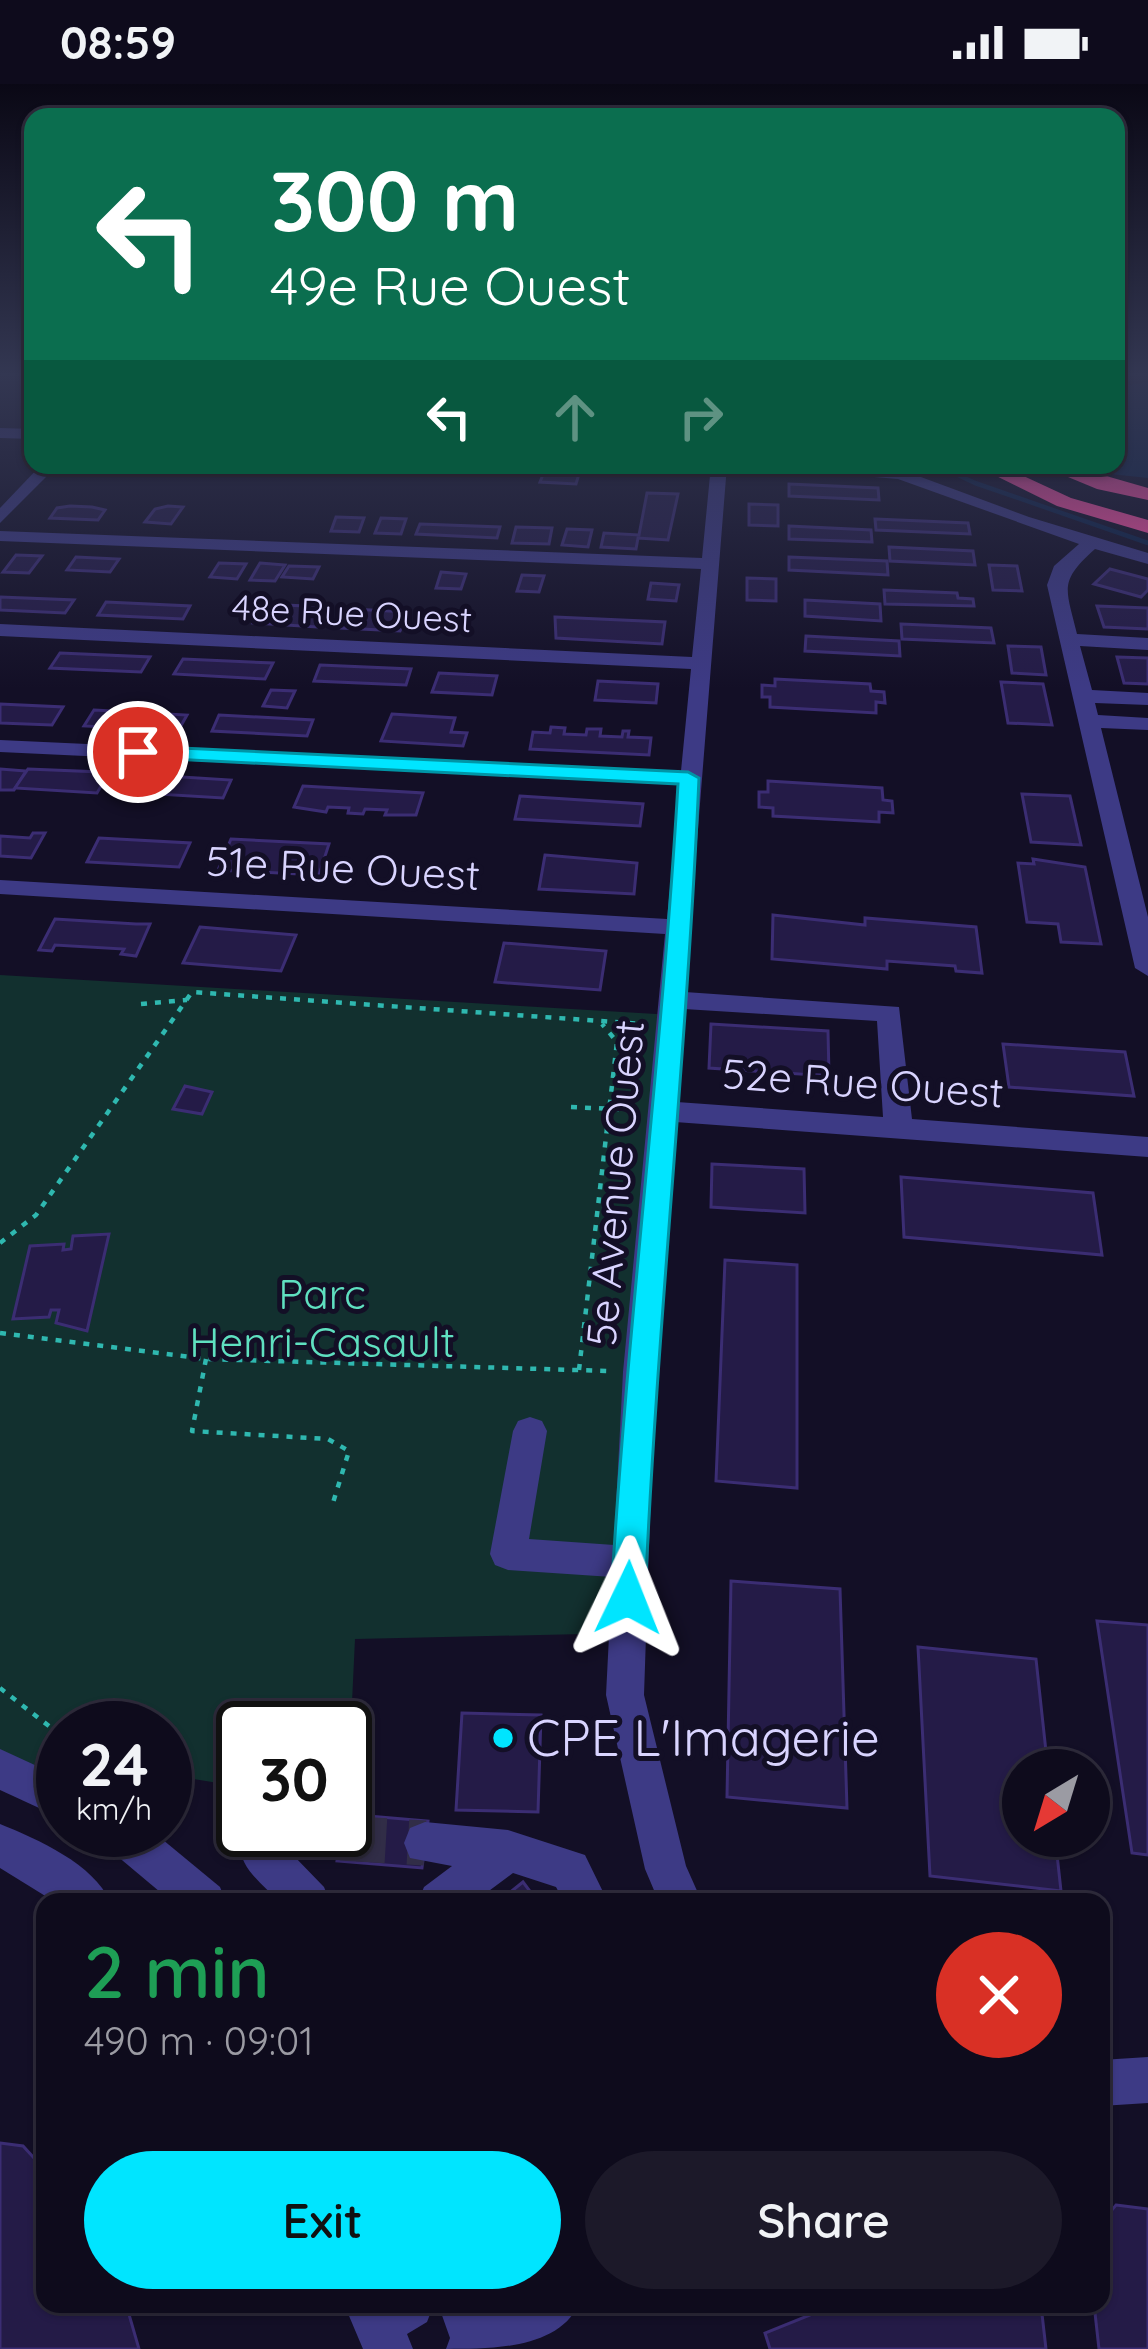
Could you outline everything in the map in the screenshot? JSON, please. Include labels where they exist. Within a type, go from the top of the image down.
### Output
[{"type":"highway","points":[[1013,478],[1064,502],[1148,527]]},
{"type":"highway","points":[[1022,478],[1148,515]]},
{"type":"highway","points":[[1084,478],[1148,494]]},
{"type":"street","points":[[0,518],[38,478]]},
{"type":"street","name":"5e Avenue Ouest","points":[[677,1893],[666,1869],[625,1695],[640,1372],[681,928],[688,778],[718,478]]},
{"type":"street","points":[[910,478],[1148,559]]},
{"type":"street","points":[[0,536],[710,564]]},
{"type":"street","points":[[1091,543],[1056,577],[1089,721],[1136,867],[1148,968]]},
{"type":"street","name":"48e Rue Ouest","points":[[0,630],[701,663]]},
{"type":"street","points":[[1069,640],[1148,644]]},
{"type":"street","points":[[1083,696],[1148,699]]},
{"type":"street","points":[[1089,721],[1148,724]]},
{"type":"street","points":[[0,746],[688,778]]},
{"type":"street","name":"51e Rue Ouest","points":[[0,887],[681,928]]},
{"type":"street","points":[[673,1013],[890,1013],[898,1127]]},
{"type":"street","name":"52e Rue Ouest","points":[[664,1111],[1148,1147]]},
{"type":"street","points":[[530,1431],[508,1554],[629,1562]]},
{"type":"street","points":[[0,1769],[36,1786]]},
{"type":"street","points":[[425,1843],[508,1851],[570,1870],[582,1893]]},
{"type":"street","points":[[0,1845],[77,1893]]},
{"type":"street","points":[[451,1893],[508,1851]]},
{"type":"street","points":[[151,1857],[194,1893]]},
{"type":"street","points":[[266,1857],[300,1893]]},
{"type":"street","points":[[1110,2083],[1148,2080]]},
{"type":"street","points":[[473,2337],[532,2313]]},
{"type":"path","points":[[0,1243],[36,1215],[192,992],[599,1022],[673,1013]]},
{"type":"path","points":[[141,1004],[187,1000]]},
{"type":"path","points":[[579,1370],[617,1042],[599,1022]]},
{"type":"path","name":"52e Rue Ouest","points":[[571,1107],[664,1111]]},
{"type":"path","points":[[0,1333],[206,1359],[640,1372]]},
{"type":"path","points":[[206,1359],[192,1431],[328,1438],[349,1451],[332,1506]]},
{"type":"path","points":[[0,1688],[36,1719]]},
{"type":"green space","name":"Parc Henri-Casault","points":[[0,975],[673,1015],[627,1633],[355,1639],[352,1701],[216,1701],[216,1783],[192,1779],[192,1701],[36,1701],[36,1786],[0,1769]]},
{"type":"building","points":[[542,478],[578,478],[576,484],[540,482]]},
{"type":"building","points":[[789,484],[878,488],[879,500],[789,496]]},
{"type":"building","points":[[647,493],[678,494],[668,540],[638,538],[636,549],[601,547],[604,533],[639,535]]},
{"type":"building","points":[[749,504],[778,505],[778,526],[749,525]]},
{"type":"building","points":[[183,507],[171,524],[145,522],[155,509]]},
{"type":"building","points":[[57,508],[105,510],[98,520],[50,518]]},
{"type":"building","points":[[336,517],[364,518],[359,532],[331,531]]},
{"type":"building","points":[[381,518],[406,519],[401,534],[375,533]]},
{"type":"building","points":[[875,519],[968,523],[970,534],[876,530]]},
{"type":"building","points":[[420,524],[500,527],[497,538],[416,534]]},
{"type":"building","points":[[789,526],[871,530],[872,542],[789,539]]},
{"type":"building","points":[[516,527],[552,528],[549,544],[512,543]]},
{"type":"building","points":[[567,529],[592,530],[588,547],[562,545]]},
{"type":"building","points":[[889,547],[973,551],[975,565],[890,561]]},
{"type":"building","points":[[16,555],[42,556],[29,573],[3,572]]},
{"type":"building","points":[[76,557],[119,559],[110,572],[67,570]]},
{"type":"building","points":[[789,557],[887,561],[888,575],[789,570]]},
{"type":"building","points":[[219,563],[246,564],[237,579],[210,577]]},
{"type":"building","points":[[260,563],[285,565],[275,581],[250,580]]},
{"type":"building","points":[[989,565],[1017,566],[1022,591],[993,590]]},
{"type":"building","points":[[289,566],[319,567],[313,579],[282,577]]},
{"type":"building","points":[[1110,569],[1148,579],[1148,590],[1141,597],[1094,584]]},
{"type":"building","points":[[441,572],[466,574],[461,589],[436,588]]},
{"type":"building","points":[[522,575],[544,576],[539,592],[517,591]]},
{"type":"building","points":[[747,578],[776,579],[776,601],[747,600]]},
{"type":"building","points":[[651,583],[679,585],[676,601],[648,599]]},
{"type":"building","points":[[884,590],[957,593],[958,598],[973,599],[974,606],[885,604]]},
{"type":"building","points":[[0,597],[74,600],[65,613],[0,610]]},
{"type":"building","points":[[805,600],[880,604],[881,621],[805,616]]},
{"type":"building","points":[[106,602],[190,606],[183,619],[98,615]]},
{"type":"building","points":[[263,604],[326,607],[317,627],[253,623]]},
{"type":"building","points":[[1097,606],[1148,608],[1148,629],[1104,627]]},
{"type":"building","points":[[351,609],[408,612],[400,631],[342,628]]},
{"type":"building","points":[[555,617],[665,622],[662,644],[556,638]]},
{"type":"building","points":[[901,624],[991,628],[994,643],[902,639]]},
{"type":"building","points":[[806,636],[899,641],[900,656],[805,651]]},
{"type":"building","points":[[1008,646],[1041,647],[1046,675],[1012,673]]},
{"type":"building","points":[[60,653],[150,657],[141,672],[50,668]]},
{"type":"building","points":[[1117,657],[1148,658],[1148,684],[1124,683]]},
{"type":"building","points":[[183,659],[273,663],[265,679],[174,674]]},
{"type":"building","points":[[320,665],[411,669],[406,685],[314,681]]},
{"type":"building","points":[[439,673],[497,676],[492,695],[432,692]]},
{"type":"building","points":[[775,679],[870,684],[871,691],[884,692],[885,703],[876,702],[876,713],[770,707],[770,697],[762,697],[762,685],[775,686]]},
{"type":"building","points":[[598,681],[658,684],[656,703],[595,700]]},
{"type":"building","points":[[1001,682],[1043,684],[1052,725],[1008,723]]},
{"type":"building","points":[[271,690],[295,691],[287,708],[263,706]]},
{"type":"building","points":[[0,704],[63,707],[52,725],[0,723]]},
{"type":"building","points":[[94,710],[187,715],[178,731],[84,726]]},
{"type":"building","points":[[392,714],[455,718],[451,732],[467,733],[463,746],[381,741]]},
{"type":"building","points":[[219,715],[313,720],[307,736],[212,731]]},
{"type":"building","points":[[551,727],[565,728],[564,734],[586,735],[587,729],[601,729],[600,736],[622,737],[623,731],[629,731],[628,737],[651,738],[649,755],[530,749],[533,732],[550,733]]},
{"type":"building","points":[[0,769],[26,771],[14,790],[0,790]]},
{"type":"building","points":[[28,769],[107,776],[97,793],[15,788]]},
{"type":"building","points":[[150,775],[231,780],[223,798],[140,793]]},
{"type":"building","points":[[768,781],[882,788],[883,800],[892,801],[893,813],[879,812],[879,822],[773,816],[773,808],[759,807],[759,792],[768,792]]},
{"type":"building","points":[[303,786],[423,793],[416,815],[385,815],[387,810],[365,809],[363,814],[348,813],[349,808],[328,807],[326,812],[294,807]]},
{"type":"building","points":[[1022,794],[1070,796],[1081,845],[1031,842]]},
{"type":"building","points":[[520,796],[643,804],[640,826],[515,819]]},
{"type":"building","points":[[33,833],[45,833],[31,858],[0,856],[0,836],[30,838]]},
{"type":"building","points":[[99,838],[190,843],[179,867],[87,862]]},
{"type":"building","points":[[231,839],[329,844],[319,875],[218,870]]},
{"type":"building","points":[[545,855],[637,863],[634,894],[539,889]]},
{"type":"building","points":[[1033,859],[1085,867],[1101,944],[1061,942],[1058,924],[1027,922],[1018,863],[1034,864]]},
{"type":"building","points":[[773,915],[865,925],[865,918],[976,927],[982,973],[887,961],[887,969],[772,959]]},
{"type":"building","points":[[55,919],[150,924],[136,956],[121,954],[124,949],[55,945],[52,951],[39,950]]},
{"type":"building","points":[[200,927],[296,935],[281,971],[183,963]]},
{"type":"building","points":[[504,943],[606,951],[600,990],[495,982]]},
{"type":"building","points":[[711,1024],[828,1031],[829,1076],[709,1068]]},
{"type":"building","points":[[1003,1044],[1125,1052],[1134,1096],[1009,1087]]},
{"type":"building","points":[[185,1086],[212,1092],[202,1114],[173,1109]]},
{"type":"building","points":[[712,1164],[804,1169],[805,1213],[711,1207]]},
{"type":"building","points":[[901,1177],[1093,1193],[1102,1255],[904,1237]]},
{"type":"building","points":[[109,1234],[87,1331],[56,1323],[59,1310],[51,1310],[49,1317],[13,1319],[30,1246],[64,1244],[63,1250],[71,1249],[73,1236]]},
{"type":"building","points":[[725,1260],[797,1265],[797,1488],[716,1481]]},
{"type":"building","points":[[731,1581],[840,1589],[847,1808],[727,1797]]},
{"type":"building","points":[[1097,1621],[1148,1625],[1148,1855],[1132,1853]]},
{"type":"building","points":[[918,1647],[1036,1659],[1046,1749],[1002,1749],[1002,1857],[1057,1857],[1061,1891],[930,1876]]},
{"type":"building","points":[[462,1713],[541,1715],[538,1812],[456,1810]]},
{"type":"building","points":[[372,1816],[428,1821],[422,1868],[337,1861],[338,1857],[372,1857]]},
{"type":"building","points":[[523,1882],[531,1893],[509,1893]]},
{"type":"building","points":[[0,2143],[23,2146],[36,2160],[36,2313],[129,2313],[139,2349],[0,2349]]},
{"type":"building","points":[[1116,2205],[1148,2209],[1148,2349],[1099,2349],[1095,2313],[1110,2313],[1110,2212]]},
{"type":"building","points":[[815,2313],[1044,2313],[1046,2349],[770,2349],[765,2333]]},
{"type":"waterway","points":[[964,478],[1148,543]]},
{"type":"tunnel","points":[[372,1840],[425,1843]]},
{"type":"place","name":"CPE L'Imagerie","points":[[503,1738]]},
{"type":"route","points":[[138,752],[688,778],[681,928],[640,1372],[628,1598]]}]
